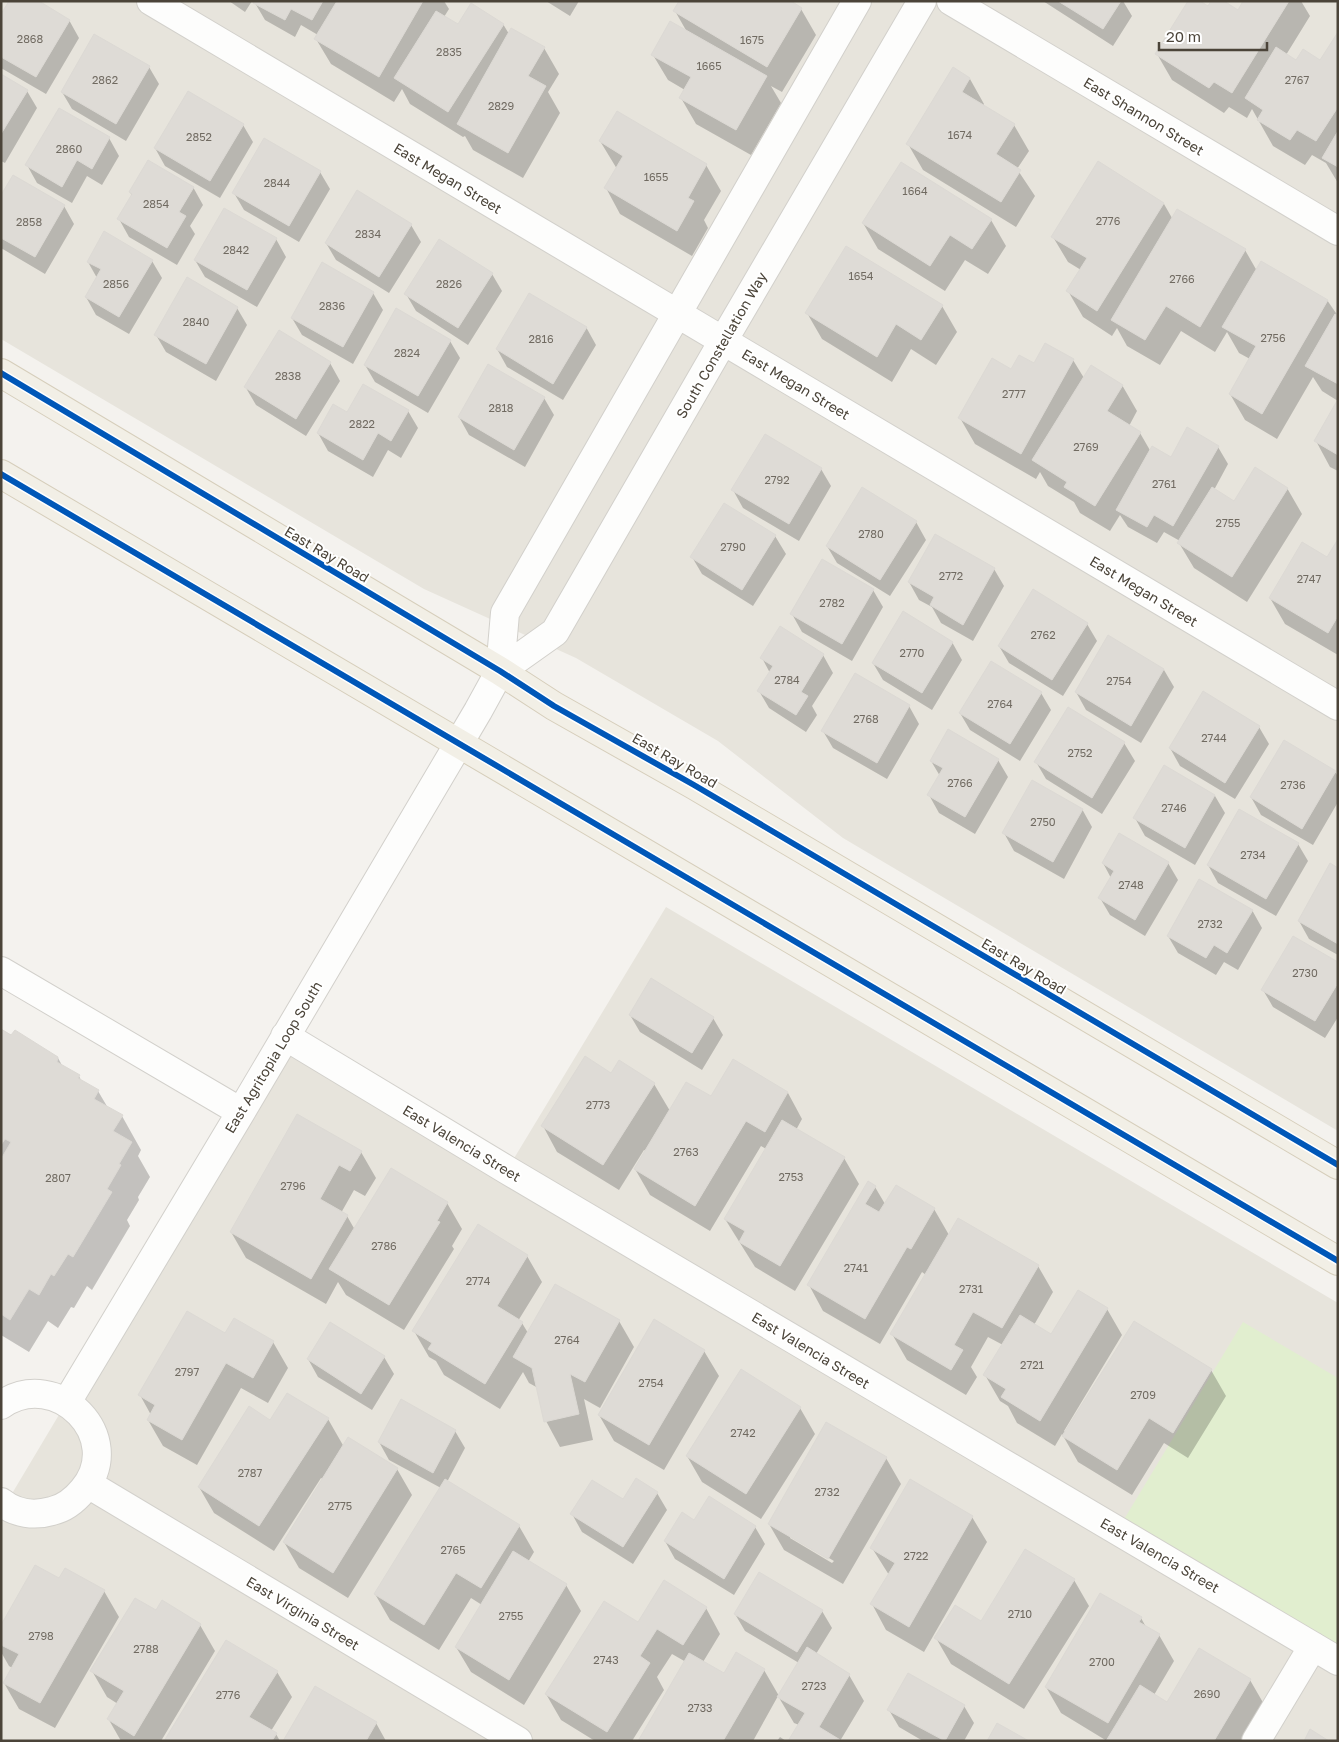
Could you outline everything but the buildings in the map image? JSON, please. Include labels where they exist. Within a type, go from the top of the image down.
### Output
[{"type":"main road","name":"East Ray Road","points":[[1,373],[500,671],[554,706],[702,790],[1338,1165]]},
{"type":"main road","points":[[1,474],[1338,1261]]},
{"type":"street","name":"East Megan Street","points":[[152,1],[1338,706]]},
{"type":"street","name":"South Constellation Way","points":[[478,711],[500,671],[505,613],[858,1]]},
{"type":"street","name":"South Constellation Way","points":[[500,671],[555,632],[922,1]]},
{"type":"street","name":"East Shannon Street","points":[[951,1],[1338,231]]},
{"type":"street","name":"East Agritopia Loop South","points":[[67,1402],[478,711]]},
{"type":"street","points":[[1,971],[241,1112]]},
{"type":"street","name":"East Valencia Street","points":[[285,1036],[507,1170],[1338,1660]]},
{"type":"street","points":[[1,1405],[9,1399],[29,1393],[48,1395],[67,1402],[81,1414],[92,1430],[96,1448],[95,1467],[88,1484],[76,1499],[60,1509],[41,1514],[23,1513],[2,1506]]},
{"type":"street","name":"East Virginia Street","points":[[88,1484],[518,1741]]},
{"type":"street","points":[[1256,1741],[1313,1646]]},
{"type":"shaded area","points":[[1,1],[1338,1],[1338,1131],[843,838],[718,741],[576,658],[424,589],[1,339]]},
{"type":"shaded area","points":[[666,907],[1338,1303],[1338,1741],[1,1741],[1,1512],[285,1036],[507,1170]]},
{"type":"green space","points":[[1243,1322],[1338,1378],[1338,1661],[1117,1531]]},
{"type":"cycle path","points":[[1,373],[500,671],[554,706],[694,785],[1338,1165]]},
{"type":"cycle path","points":[[1,474],[1338,1261]]}]
